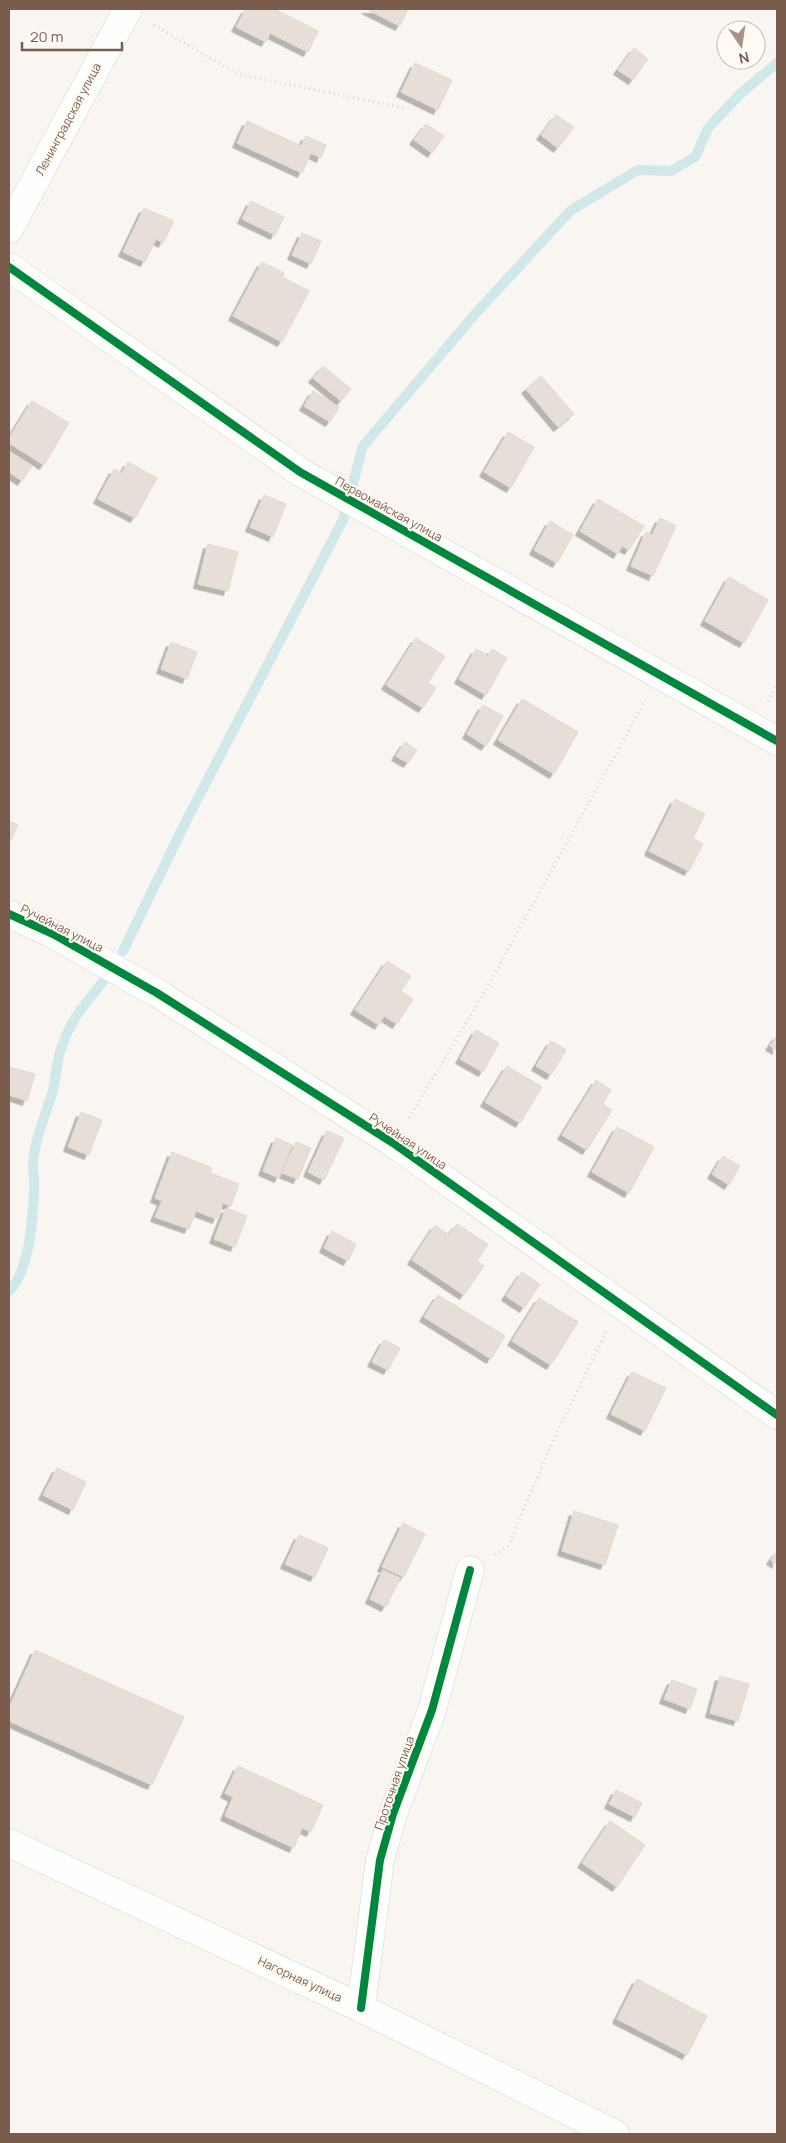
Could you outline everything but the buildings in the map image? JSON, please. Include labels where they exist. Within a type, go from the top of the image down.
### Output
[{"type":"street","name":"Ленинградская улица","points":[[9,229],[128,9]]},
{"type":"street","name":"Первомайская улица","points":[[9,267],[300,472],[777,741]]},
{"type":"street","name":"Ручейная улица","points":[[9,914],[53,934],[158,993],[393,1143],[621,1302],[777,1415]]},
{"type":"street","name":"Проточная улица","points":[[361,2008],[380,1860],[393,1814],[432,1710],[470,1570]]},
{"type":"street","name":"Нагорная улица","points":[[9,1843],[361,2008],[615,2134]]},
{"type":"path","points":[[128,9],[237,74],[405,108]]},
{"type":"path","points":[[393,1143],[480,1000],[659,674]]},
{"type":"path","points":[[470,1570],[508,1546],[556,1434],[621,1302]]},
{"type":"waterway","points":[[123,951],[186,821],[343,520],[363,446],[476,313],[570,211],[638,170],[671,171],[695,157],[708,128],[740,94],[777,63]]},
{"type":"waterway","points":[[9,1291],[22,1271],[26,1258],[34,1201],[34,1154],[53,1091],[60,1052],[73,1021],[106,978]]},
{"type":"cycle path","points":[[9,267],[300,472],[777,741]]},
{"type":"cycle path","points":[[9,914],[53,934],[157,993],[393,1143],[777,1415]]},
{"type":"cycle path","points":[[361,2008],[380,1860],[393,1814],[432,1710],[470,1570]]}]
